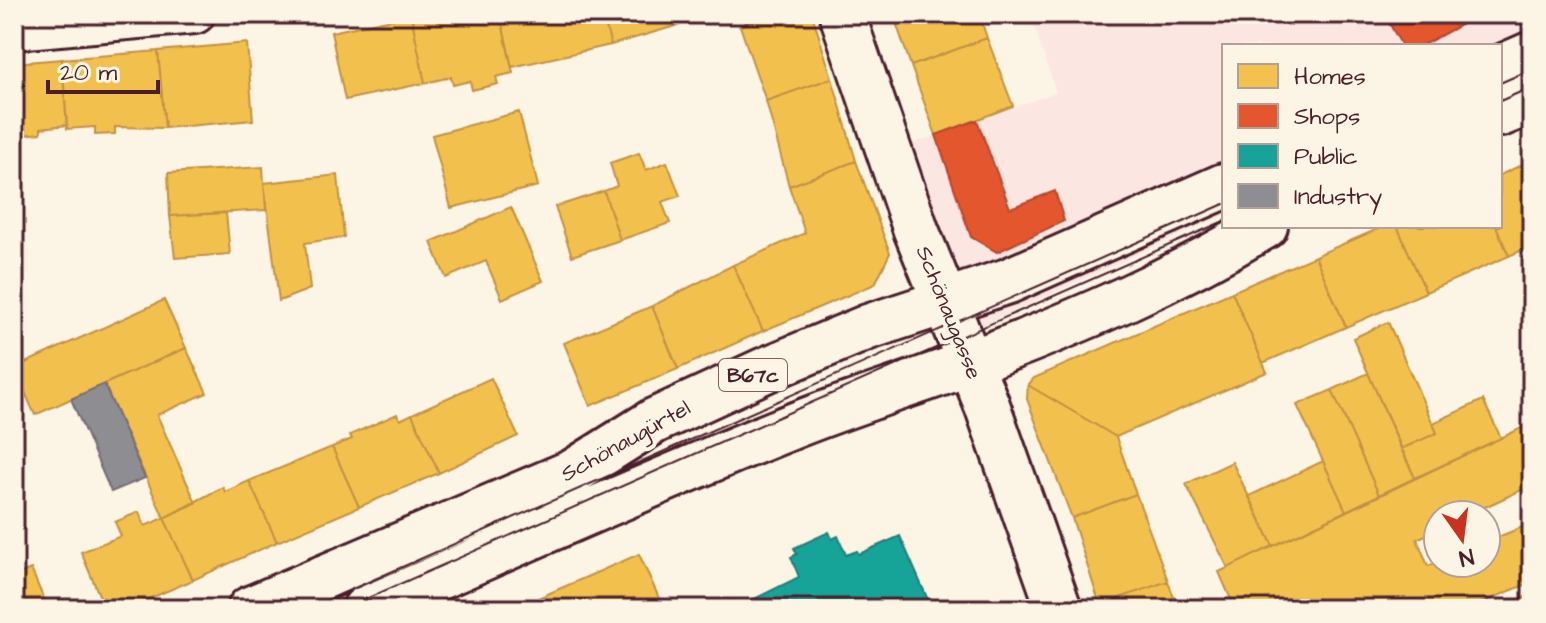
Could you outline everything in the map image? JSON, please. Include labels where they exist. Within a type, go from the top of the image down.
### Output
[{"type":"main road","name":"Schönaugasse","points":[[842,14],[944,303],[971,362],[1059,609]]},
{"type":"main road","points":[[1502,67],[1532,54]]},
{"type":"main road","points":[[1502,113],[1532,101]]},
{"type":"main road","name":"Schönaugürtel","points":[[250,609],[573,472],[654,421],[765,370],[868,327],[1022,275],[1222,187]]},
{"type":"main road","name":"Schönaugürtel","points":[[365,609],[787,428],[971,362],[1132,297],[1206,261],[1262,228]]},
{"type":"street","points":[[14,30],[195,14]]},
{"type":"shaded area","points":[[1030,14],[1532,14],[1532,80],[1502,93],[1502,44],[1222,44],[1222,216],[959,336],[889,152],[1056,92]]},
{"type":"building: Homes","points":[[500,14],[513,73],[496,77],[498,84],[472,90],[470,81],[453,85],[451,77],[425,83],[411,15]]},
{"type":"building: Homes","points":[[500,14],[602,14],[611,45],[512,67]]},
{"type":"building: Homes","points":[[602,14],[694,14],[696,20],[611,45]]},
{"type":"building: Homes","points":[[742,14],[776,14],[746,24]]},
{"type":"building: Homes","points":[[776,14],[812,14],[832,78],[766,101],[740,26]]},
{"type":"building: Homes","points":[[893,14],[979,14],[987,38],[911,66]]},
{"type":"building: Homes","points":[[411,15],[425,83],[345,100],[331,32]]},
{"type":"building: Homes","points":[[987,38],[1013,106],[936,135],[911,66]]},
{"type":"building: Homes","points":[[247,43],[253,120],[165,128],[158,51]]},
{"type":"building: Homes","points":[[158,51],[165,128],[115,127],[115,134],[95,135],[95,127],[67,129],[62,59]]},
{"type":"building: Homes","points":[[62,59],[67,125],[41,128],[41,133],[14,136],[14,63]]},
{"type":"building: Homes","points":[[832,78],[856,161],[789,186],[766,101]]},
{"type":"building: Homes","points":[[519,112],[538,186],[451,208],[432,135]]},
{"type":"building: Homes","points":[[639,153],[646,170],[667,162],[680,196],[662,202],[670,223],[620,240],[604,191],[617,186],[610,163]]},
{"type":"building: Homes","points":[[1532,160],[1532,246],[1509,256],[1497,228],[1502,228],[1502,174]]},
{"type":"building: Homes","points":[[856,161],[890,253],[875,284],[763,331],[733,265],[805,233],[789,186]]},
{"type":"building: Homes","points":[[263,167],[266,210],[170,216],[168,173]]},
{"type":"building: Homes","points":[[338,175],[344,237],[305,243],[310,289],[279,301],[264,183]]},
{"type":"building: Homes","points":[[604,191],[620,240],[572,256],[555,207]]},
{"type":"building: Homes","points":[[511,207],[543,281],[502,299],[486,261],[446,278],[431,242]]},
{"type":"building: Homes","points":[[226,213],[230,254],[175,258],[170,216]]},
{"type":"building: Homes","points":[[1380,228],[1398,228],[1426,292],[1346,327],[1315,256]]},
{"type":"building: Homes","points":[[1398,228],[1497,228],[1509,256],[1426,292]]},
{"type":"building: Homes","points":[[1315,256],[1346,327],[1263,363],[1232,292]]},
{"type":"building: Homes","points":[[733,265],[763,331],[678,369],[652,306]]},
{"type":"building: Homes","points":[[1232,292],[1267,372],[1116,437],[1028,385],[1034,378]]},
{"type":"building: Homes","points":[[164,300],[186,348],[35,415],[14,368]]},
{"type":"building: Homes","points":[[652,306],[678,369],[590,406],[564,343]]},
{"type":"building: Homes","points":[[1388,322],[1437,433],[1401,449],[1353,338]]},
{"type":"building: Homes","points":[[186,348],[207,393],[157,415],[196,503],[164,518],[104,384]]},
{"type":"building: Homes","points":[[1368,373],[1415,478],[1379,495],[1332,390]]},
{"type":"building: Homes","points":[[491,378],[518,436],[439,473],[412,414]]},
{"type":"building: Homes","points":[[1028,385],[1116,437],[1136,494],[1072,518],[1027,399]]},
{"type":"building: Homes","points":[[1332,390],[1379,495],[1346,511],[1297,405]]},
{"type":"building: Homes","points":[[1483,400],[1501,438],[1415,478],[1401,449],[1437,433],[1433,423]]},
{"type":"building: Homes","points":[[397,414],[400,420],[412,414],[439,473],[359,507],[332,447],[352,439],[350,435]]},
{"type":"building: Homes","points":[[1532,423],[1532,485],[1502,499],[1422,499],[1422,537],[1417,539],[1422,551],[1422,579],[1502,579],[1502,535],[1532,523],[1532,582],[1466,609],[1255,609],[1254,606],[1235,609],[1219,572]]},
{"type":"building: Homes","points":[[332,447],[359,507],[277,542],[249,481]]},
{"type":"building: Homes","points":[[1323,461],[1346,511],[1273,546],[1249,496]]},
{"type":"building: Homes","points":[[1232,462],[1273,546],[1228,568],[1186,484]]},
{"type":"building: Homes","points":[[249,481],[277,542],[193,580],[164,518],[223,487],[225,492]]},
{"type":"building: Homes","points":[[1136,494],[1168,581],[1100,605],[1072,518]]},
{"type":"building: Homes","points":[[139,512],[145,526],[164,518],[193,580],[125,609],[105,609],[81,552],[121,536],[115,522]]},
{"type":"building: Homes","points":[[639,554],[664,609],[532,609],[529,602]]},
{"type":"building: Homes","points":[[31,569],[48,609],[14,609],[14,576]]},
{"type":"building: Homes","points":[[1168,581],[1178,609],[1102,609],[1100,605]]},
{"type":"building: Homes","points":[[1532,594],[1532,609],[1519,609],[1516,601]]},
{"type":"building: Shops","points":[[1384,14],[1481,14],[1425,44],[1401,44]]},
{"type":"building: Shops","points":[[977,120],[1010,208],[1055,191],[1064,221],[997,252],[971,237],[936,135]]},
{"type":"building: Public","points":[[829,532],[832,539],[838,536],[846,555],[857,551],[859,554],[900,536],[932,609],[749,609],[748,602],[799,577],[791,557],[797,554],[794,548]]},
{"type":"building: Industry","points":[[104,384],[145,478],[111,492],[71,399]]},
{"type":"tram line","points":[[1502,82],[1532,69]]},
{"type":"tram line","points":[[1502,100],[1532,87]]},
{"type":"tram line","points":[[307,609],[1222,205]]},
{"type":"tram line","points":[[343,609],[1222,222]]}]
